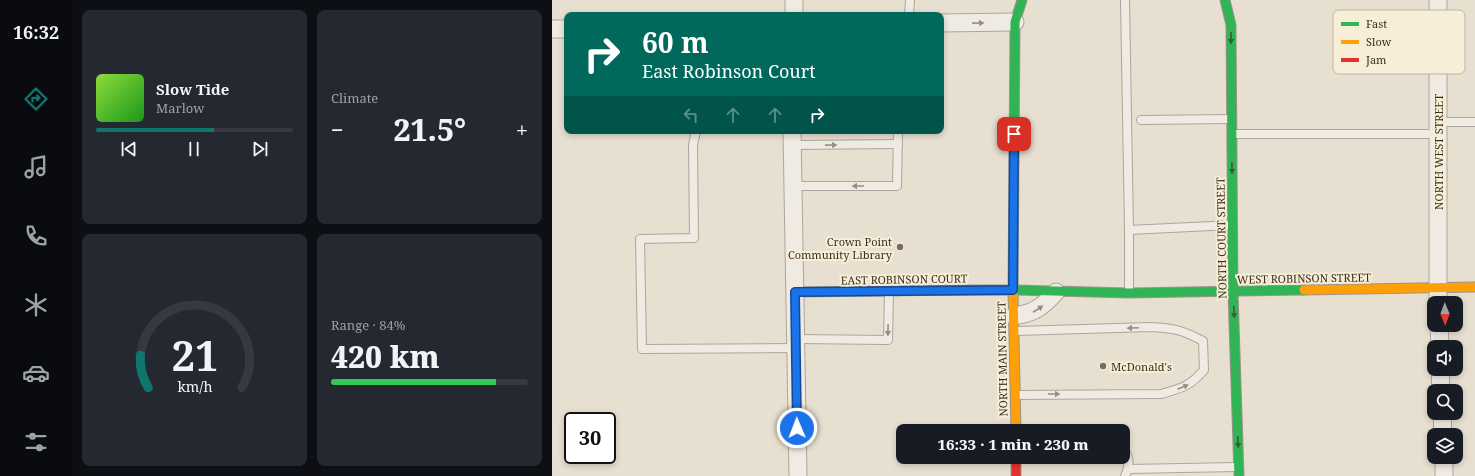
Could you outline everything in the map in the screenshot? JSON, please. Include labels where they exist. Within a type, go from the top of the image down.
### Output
[{"type":"street","points":[[794,0],[794,12]]},
{"type":"street","name":"NORTH MAIN STREET","points":[[1016,424],[1013,290],[1015,22],[1022,0]]},
{"type":"street","name":"NORTH COURT STREET","points":[[1225,0],[1231,25],[1233,292],[1239,471]]},
{"type":"street","points":[[944,23],[1015,22]]},
{"type":"street","points":[[552,29],[564,28]]},
{"type":"street","name":"NORTH WEST STREET","points":[[1438,74],[1438,295]]},
{"type":"street","points":[[792,138],[798,476]]},
{"type":"street","name":"WEST ROBINSON STREET","points":[[1013,290],[1129,293],[1233,292],[1438,295],[1475,287]]},
{"type":"street","name":"EAST ROBINSON COURT","points":[[795,292],[1013,290]]},
{"type":"street","points":[[1014,324],[1044,305],[1056,292]]},
{"type":"street","points":[[1016,464],[1016,476]]},
{"type":"street","points":[[1444,464],[1444,476]]},
{"type":"lane","points":[[909,12],[910,0]]},
{"type":"lane","points":[[1125,0],[1129,293]]},
{"type":"lane","points":[[1141,120],[1231,119]]},
{"type":"lane","points":[[1231,134],[1438,128],[1475,122]]},
{"type":"lane","points":[[695,134],[693,145],[694,238],[640,239],[642,349],[888,340],[889,291]]},
{"type":"lane","points":[[793,186],[897,186],[898,134]]},
{"type":"lane","points":[[792,138],[898,144]]},
{"type":"lane","points":[[1129,230],[1233,225]]},
{"type":"lane","points":[[1014,324],[1172,328],[1187,332],[1203,341],[1204,370],[1195,381],[1184,388],[1162,394],[1015,394]]},
{"type":"lane","points":[[1127,472],[1239,471]]},
{"type":"traffic: fast","points":[[1014,162],[1015,22],[1022,0]]},
{"type":"traffic: fast","points":[[1225,0],[1231,25],[1233,292],[1239,476]]},
{"type":"traffic: fast","points":[[964,290],[1129,293],[1304,290]]},
{"type":"traffic: slow","points":[[1014,162],[1013,290],[1016,424]]},
{"type":"traffic: slow","points":[[1304,290],[1475,287]]},
{"type":"traffic: jam","points":[[795,292],[964,290]]},
{"type":"traffic: jam","points":[[1016,464],[1016,476]]},
{"type":"place","name":"Crown Point Community Library","points":[[900,247]]},
{"type":"place","name":"McDonald's","points":[[1103,366]]},
{"type":"route","points":[[797,428],[795,292],[1013,290],[1014,134]]}]
